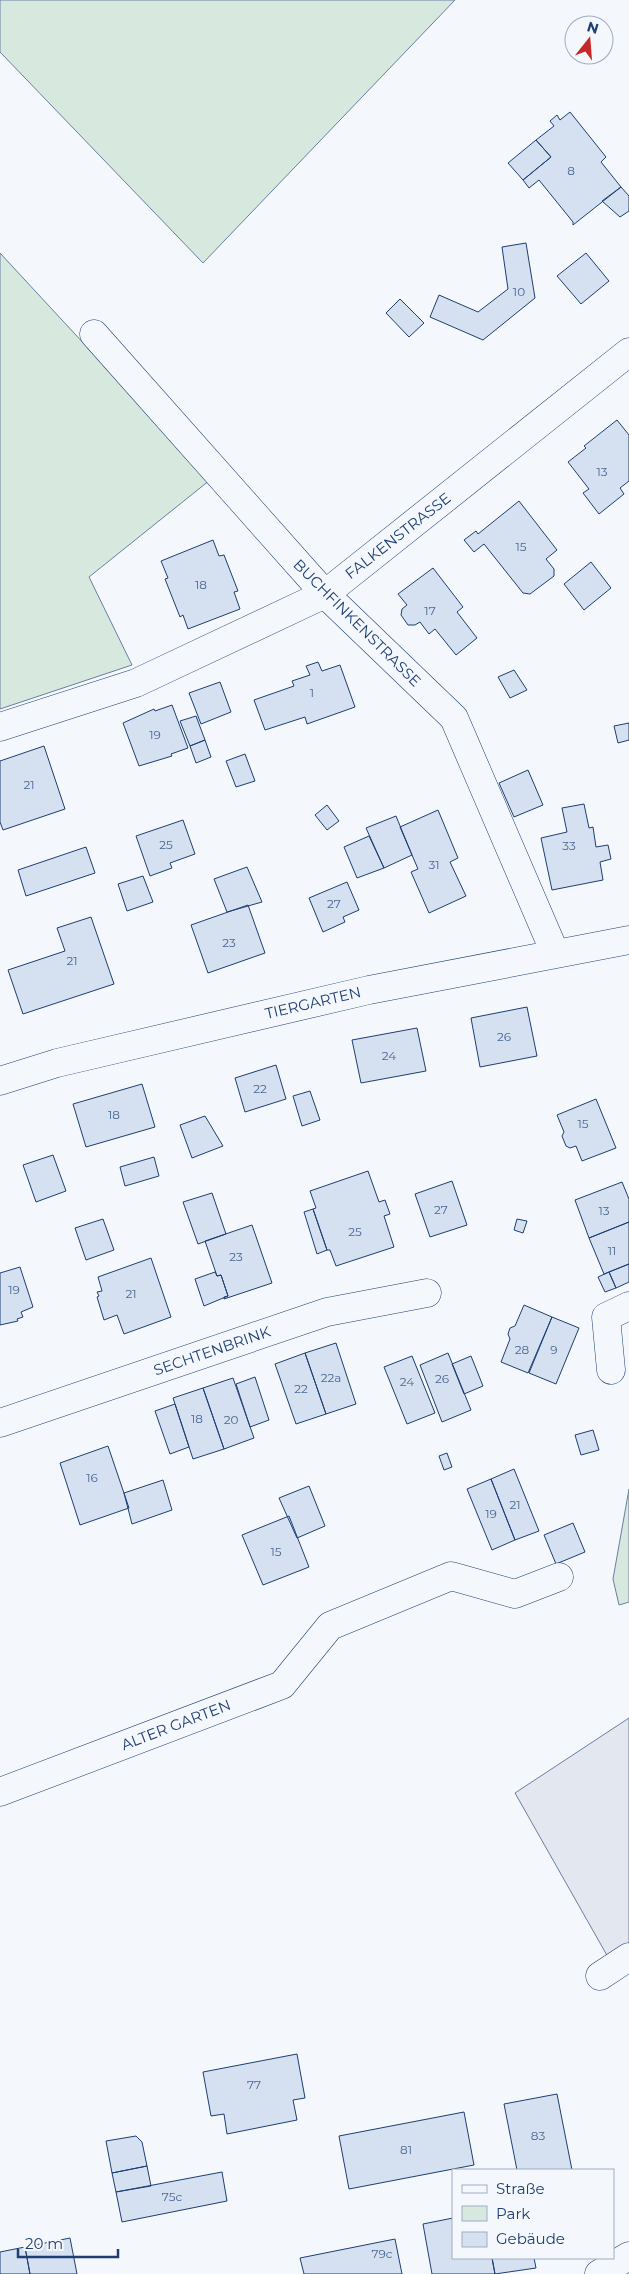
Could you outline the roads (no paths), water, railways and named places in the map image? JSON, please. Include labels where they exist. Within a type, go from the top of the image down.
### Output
[{"type":"street","name":"BUCHFINKENSTRASSE","points":[[94,334],[325,594],[454,718],[555,953]]},
{"type":"street","name":"FALKENSTRASSE","points":[[0,727],[136,682],[325,594],[629,352]]},
{"type":"street","name":"TIERGARTEN","points":[[0,1081],[57,1063],[369,990],[629,940]]},
{"type":"street","name":"SECHTENBRINK","points":[[0,1422],[327,1312],[427,1293]]},
{"type":"street","points":[[612,1370],[606,1317],[629,1306]]},
{"type":"street","name":"ALTER GARTEN","points":[[0,1792],[282,1685],[330,1626],[451,1576],[515,1594],[559,1576]]},
{"type":"street","points":[[600,1976],[629,1957]]},
{"type":"street","points":[[599,2274],[629,2256]]}]
